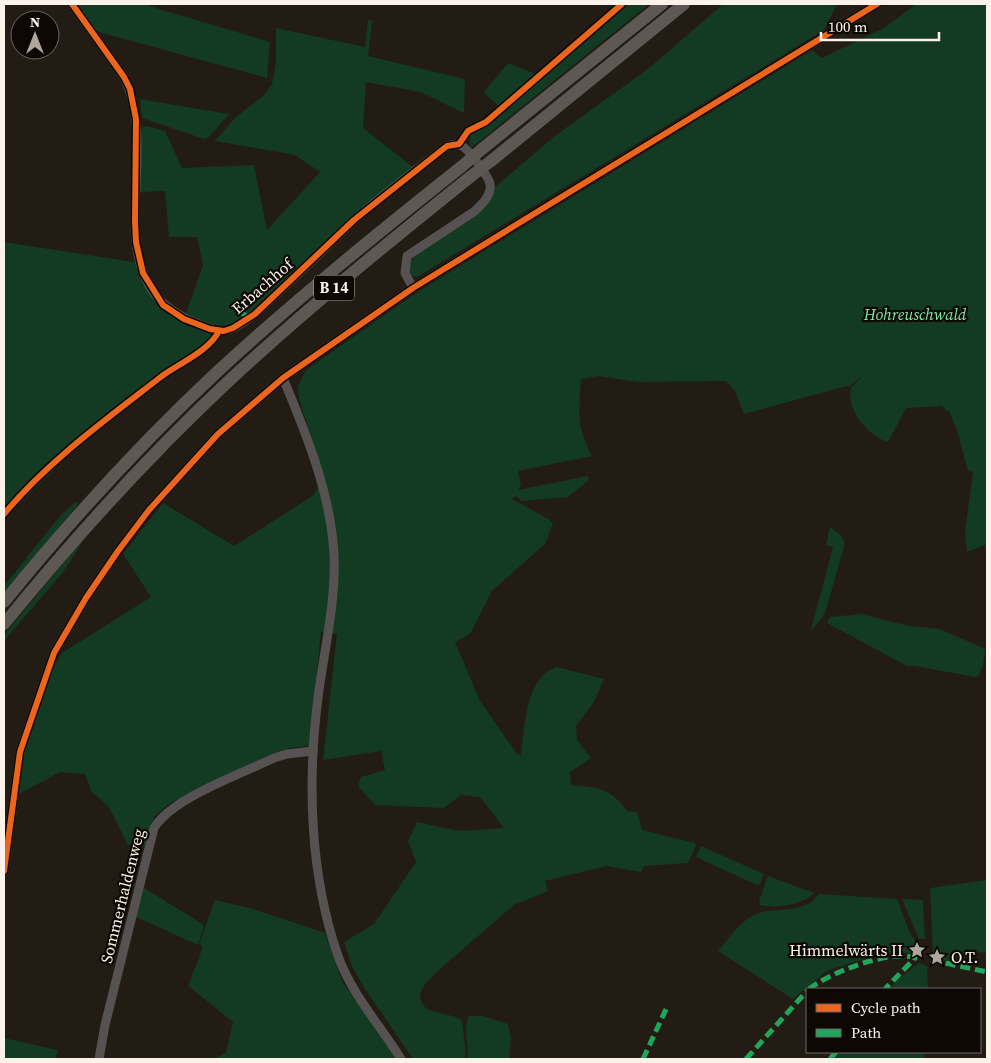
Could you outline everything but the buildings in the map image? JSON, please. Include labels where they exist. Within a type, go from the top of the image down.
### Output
[{"type":"highway","name":"B 14","points":[[4,602],[118,472],[217,372],[334,270],[662,4]]},
{"type":"highway","name":"B 14","points":[[4,624],[108,504],[232,378],[341,282],[684,4]]},
{"type":"street","name":"Erbachhof","points":[[72,4],[124,77],[130,89],[136,119],[136,242],[143,273],[163,305],[184,319],[210,329],[224,331],[233,328],[256,314],[354,220],[447,146],[459,144],[466,148],[487,177],[490,190],[485,202],[475,211],[407,256],[405,273],[413,288]]},
{"type":"street","points":[[4,872],[20,752],[54,653],[86,598],[118,550],[149,510],[218,434],[283,378],[413,288],[877,4]]},
{"type":"street","points":[[283,378],[299,417],[321,486],[328,511],[334,555],[334,585],[313,751],[313,804],[316,856],[332,936],[350,982],[401,1059]]},
{"type":"street","name":"Sommerhaldenweg","points":[[99,1059],[105,1024],[154,828],[160,818],[171,809],[194,796],[274,758],[287,754],[313,751]]},
{"type":"green space","points":[[75,4],[149,4],[149,6],[270,42],[267,78],[95,31]]},
{"type":"green space","points":[[625,4],[649,4],[471,148],[469,137],[541,79]]},
{"type":"green space","points":[[723,4],[837,4],[824,30],[417,277],[410,275],[407,270],[413,257],[556,135],[648,69]]},
{"type":"green space","name":"Hohreuschwald","points":[[916,4],[987,4],[987,544],[967,552],[965,531],[973,472],[968,471],[958,433],[949,411],[942,406],[906,408],[888,442],[866,428],[855,413],[852,405],[851,388],[863,375],[849,387],[744,414],[735,391],[726,381],[638,382],[599,376],[581,379],[579,410],[581,427],[592,456],[518,471],[521,485],[518,490],[588,476],[589,480],[568,497],[522,501],[515,496],[512,499],[550,520],[553,524],[545,544],[492,591],[470,634],[455,642],[480,701],[517,754],[521,755],[528,705],[538,681],[546,673],[557,667],[604,679],[594,702],[576,726],[577,740],[591,758],[570,772],[571,785],[597,788],[610,794],[627,811],[637,812],[642,830],[695,843],[696,846],[688,863],[644,866],[641,872],[606,866],[545,881],[548,891],[514,905],[441,968],[425,984],[420,993],[421,1001],[425,1007],[456,1017],[462,1021],[466,1054],[464,1059],[413,1059],[365,989],[352,966],[344,942],[374,924],[416,862],[408,841],[417,822],[459,831],[504,828],[480,797],[461,795],[444,808],[375,805],[358,786],[361,777],[385,770],[381,751],[323,760],[337,634],[321,632],[309,746],[289,748],[169,804],[154,817],[145,846],[128,845],[109,807],[91,791],[85,774],[60,772],[17,795],[24,748],[51,672],[62,653],[151,597],[123,554],[163,503],[234,546],[314,495],[324,475],[299,399],[298,386],[306,370],[416,293],[812,50],[822,58],[884,28]]},
{"type":"green space","points":[[368,20],[372,21],[368,56],[465,79],[464,113],[420,92],[366,82],[363,128],[414,168],[255,311],[160,379],[69,455],[4,519],[4,242],[140,263],[148,283],[184,319],[203,265],[197,237],[169,237],[165,191],[139,192],[142,127],[147,126],[165,131],[182,168],[254,165],[267,230],[320,172],[295,155],[215,141],[235,118],[264,95],[272,84],[276,61],[276,28],[365,47]]},
{"type":"green space","points":[[508,63],[538,75],[500,108],[484,92]]},
{"type":"green space","points":[[140,99],[229,114],[208,138],[204,139],[142,118]]},
{"type":"green space","points":[[78,502],[77,506],[4,593],[4,586],[25,560],[28,561],[26,558],[61,515]]},
{"type":"green space","points":[[830,527],[841,535],[845,543],[825,613],[810,633],[833,547],[826,545]]},
{"type":"green space","points":[[81,541],[82,543],[63,572],[4,641],[4,635]]},
{"type":"green space","points":[[861,614],[909,626],[940,629],[985,649],[983,666],[979,675],[975,677],[907,666],[827,623],[830,617]]},
{"type":"green space","points":[[701,846],[764,874],[759,886],[696,857]]},
{"type":"green space","points":[[768,876],[814,893],[803,901],[788,905],[760,905],[759,901]]},
{"type":"green space","points":[[987,880],[987,953],[973,951],[966,955],[963,964],[937,959],[933,955],[930,888]]},
{"type":"green space","points":[[144,888],[204,925],[198,945],[136,917]]},
{"type":"green space","points":[[819,894],[897,899],[910,933],[921,950],[918,952],[875,956],[828,970],[793,999],[718,951],[739,926],[754,915],[762,912],[797,908],[813,901]]},
{"type":"green space","points":[[902,899],[923,900],[925,939],[919,939]]},
{"type":"green space","points":[[215,900],[250,908],[325,933],[342,981],[396,1059],[214,1059],[226,1053],[233,1022],[188,986],[203,947],[199,944]]},
{"type":"green space","points":[[919,963],[927,966],[928,988],[890,988]]},
{"type":"green space","points":[[469,1016],[483,1016],[508,1024],[511,1038],[509,1059],[467,1059],[466,1026]]},
{"type":"green space","points":[[4,1038],[58,1050],[55,1059],[4,1059]]},
{"type":"green space","points":[[838,1053],[925,1053],[923,1059],[834,1059]]},
{"type":"marked path","points":[[238,310],[249,318]]},
{"type":"marked path","points":[[810,988],[830,976],[860,964],[891,957],[904,956],[915,958],[886,988]]},
{"type":"marked path","points":[[931,960],[987,972]]},
{"type":"marked path","points":[[746,1059],[806,992]]},
{"type":"marked path","points":[[643,1059],[668,1005]]},
{"type":"marked path","points":[[830,1059],[835,1053]]},
{"type":"cycle path","points":[[72,4],[124,77],[130,89],[136,119],[136,242],[143,273],[163,305],[184,319],[210,329],[224,331],[233,328],[255,314],[354,220],[447,146],[459,144],[468,131],[486,122],[622,4]]},
{"type":"cycle path","points":[[4,871],[20,752],[54,653],[86,598],[118,551],[149,510],[218,434],[283,378],[413,288],[877,4]]},
{"type":"cycle path","points":[[4,514],[59,458],[162,376],[201,351],[219,331]]},
{"type":"place","name":"Himmelwärts II","points":[[917,950]]},
{"type":"place","name":"O.T.","points":[[937,957]]}]
